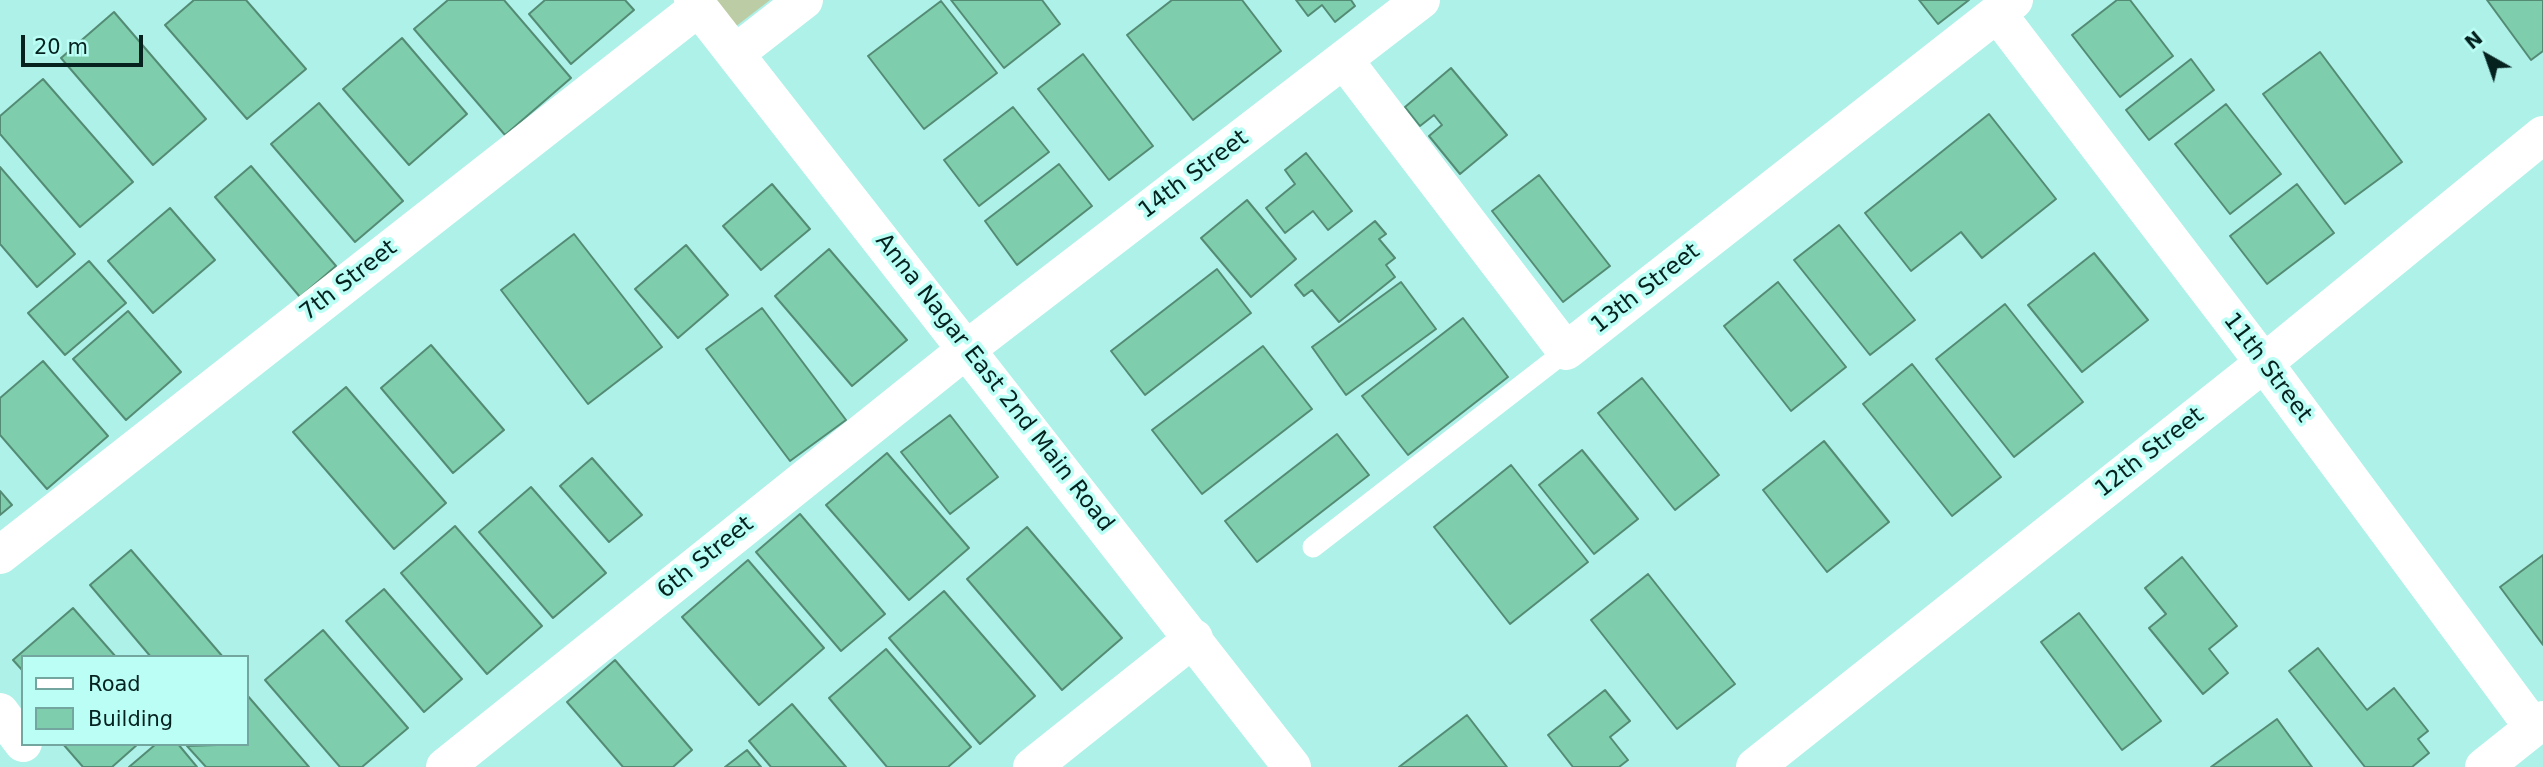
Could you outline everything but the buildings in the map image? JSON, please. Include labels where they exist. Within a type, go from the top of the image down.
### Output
[{"type":"street","points":[[736,53],[804,0]]},
{"type":"street","name":"14th Street","points":[[967,349],[1420,0]]},
{"type":"street","name":"Anna Nagar East 2nd Main Road","points":[[696,4],[1293,767]]},
{"type":"street","name":"7th Street","points":[[0,555],[696,4]]},
{"type":"street","name":"13th Street","points":[[1566,351],[2005,6]]},
{"type":"street","name":"11th Street","points":[[2005,6],[2264,363],[2538,723]]},
{"type":"street","points":[[1344,60],[1566,351]]},
{"type":"street","name":"12th Street","points":[[1755,767],[2264,363],[2543,135]]},
{"type":"street","name":"6th Street","points":[[445,767],[967,349]]},
{"type":"street","points":[[1032,767],[1194,638]]},
{"type":"street","points":[[0,712],[21,740]]},
{"type":"street","points":[[2484,767],[2538,723]]},
{"type":"street","points":[[25,746],[41,767]]},
{"type":"lane","points":[[1313,547],[1566,351]]},
{"type":"green space","points":[[714,0],[770,0],[735,27]]}]
